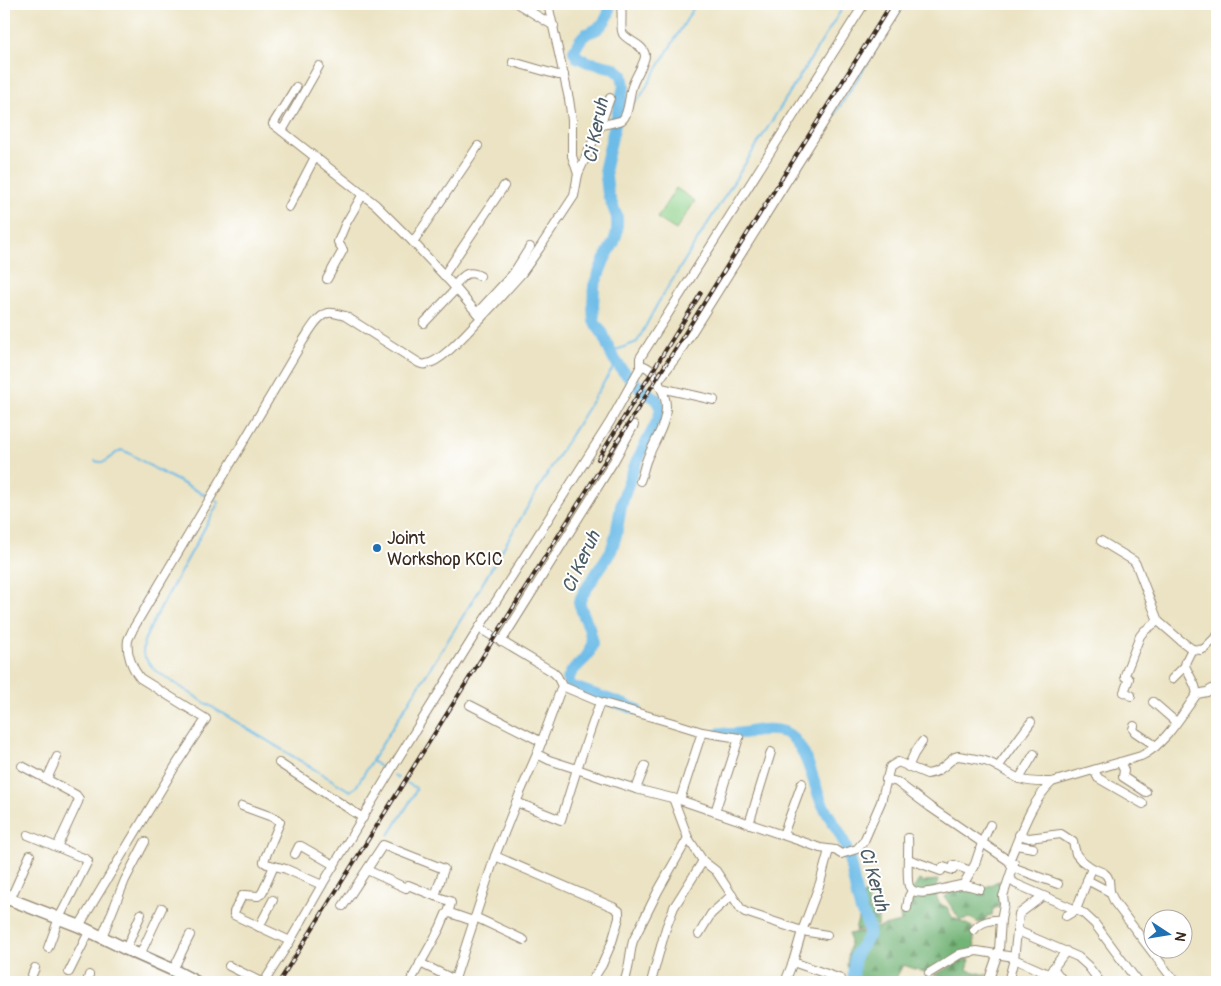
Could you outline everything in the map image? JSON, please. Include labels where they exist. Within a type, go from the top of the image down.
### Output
[{"type":"main road","points":[[6,900],[59,918],[173,970],[194,982]]},
{"type":"street","points":[[518,4],[554,26]]},
{"type":"street","points":[[548,4],[554,26],[561,75],[569,99],[572,120],[572,156],[578,174]]},
{"type":"street","points":[[600,126],[622,120],[627,113],[632,84],[646,57],[643,50],[624,36],[622,32],[620,4]]},
{"type":"street","points":[[264,982],[478,628],[610,422],[636,377],[640,368],[640,358],[864,4]]},
{"type":"street","points":[[660,384],[898,4]]},
{"type":"street","points":[[513,62],[561,75]]},
{"type":"street","points":[[282,131],[319,66]]},
{"type":"street","points":[[296,87],[273,124],[376,205],[444,275],[479,316]]},
{"type":"street","points":[[479,316],[495,303],[522,273],[574,196],[578,174],[600,126],[610,98]]},
{"type":"street","points":[[413,242],[478,146]]},
{"type":"street","points":[[289,207],[315,157]]},
{"type":"street","points":[[444,275],[504,186]]},
{"type":"street","points":[[327,279],[343,250],[338,242],[341,233],[363,194]]},
{"type":"street","points":[[69,972],[84,929],[176,765],[206,718],[140,678],[130,660],[128,640],[303,341],[321,317],[335,313],[345,316],[418,363],[425,365],[433,362],[442,356],[479,316],[513,274],[530,247]]},
{"type":"street","points":[[424,323],[468,273],[472,272],[480,276]]},
{"type":"street","points":[[640,368],[647,367],[656,374],[666,405],[662,425],[640,481]]},
{"type":"street","points":[[660,384],[714,400]]},
{"type":"street","points":[[501,642],[614,461],[634,425]]},
{"type":"street","points":[[1101,541],[1134,560],[1158,621],[1180,640],[1192,649],[1198,650],[1204,649],[1217,636]]},
{"type":"street","points":[[1131,696],[1124,692],[1129,680],[1125,675],[1140,636],[1158,621]]},
{"type":"street","points":[[478,628],[553,672],[562,686],[600,702],[702,732],[739,738],[715,812]]},
{"type":"street","points":[[1172,679],[1185,666],[1192,649]]},
{"type":"street","points":[[1185,666],[1197,694]]},
{"type":"street","points":[[420,964],[454,981],[495,856],[532,763],[538,754],[562,686]]},
{"type":"street","points":[[538,754],[549,760],[636,789],[677,799],[820,848],[835,850],[841,854],[852,851],[864,841],[881,802],[890,767],[898,762],[931,774],[937,772],[958,756],[986,761],[1019,779],[1038,782],[1052,782],[1095,772],[1121,765],[1148,753],[1176,722],[1197,694],[1207,692],[1217,686]]},
{"type":"street","points":[[516,802],[561,820],[600,702]]},
{"type":"street","points":[[1153,702],[1176,722]]},
{"type":"street","points":[[470,705],[542,742]]},
{"type":"street","points":[[998,766],[1031,722]]},
{"type":"street","points":[[1134,726],[1135,732],[1156,746]]},
{"type":"street","points":[[702,732],[677,799],[688,838],[703,861],[716,871],[741,909],[802,930],[827,935]]},
{"type":"street","points":[[908,767],[922,742]]},
{"type":"street","points":[[749,824],[771,752]]},
{"type":"street","points":[[1019,779],[1034,754]]},
{"type":"street","points":[[47,779],[57,757]]},
{"type":"street","points":[[279,762],[363,818]]},
{"type":"street","points":[[1121,765],[1123,778],[1146,792]]},
{"type":"street","points":[[22,766],[76,795],[79,799],[57,847]]},
{"type":"street","points":[[636,789],[645,766]]},
{"type":"street","points":[[1095,772],[1104,782],[1144,804]]},
{"type":"street","points":[[886,779],[897,782],[1012,864],[1058,884]]},
{"type":"street","points":[[988,982],[995,954],[998,920],[1004,904],[1003,896],[1012,864],[1021,836],[1038,798],[1052,782]]},
{"type":"street","points":[[783,835],[802,783]]},
{"type":"street","points":[[242,806],[279,820],[264,862],[286,869],[322,885]]},
{"type":"street","points":[[956,886],[971,871],[975,864],[990,825]]},
{"type":"street","points":[[28,835],[88,861],[59,918],[48,948]]},
{"type":"street","points":[[1021,836],[1030,838],[1063,835],[1073,842],[1076,854],[1092,868],[1104,873],[1110,880],[1110,892],[1115,903],[1175,982]]},
{"type":"street","points":[[624,982],[633,941],[688,838]]},
{"type":"street","points":[[908,838],[908,884],[912,890],[915,892],[925,892],[956,886],[980,889]]},
{"type":"street","points":[[102,937],[124,880],[145,842]]},
{"type":"street","points":[[343,906],[383,845],[444,869],[435,896]]},
{"type":"street","points":[[294,854],[299,846],[302,846],[334,865]]},
{"type":"street","points":[[1018,846],[1033,848]]},
{"type":"street","points":[[785,982],[820,883],[829,850]]},
{"type":"street","points":[[6,900],[30,854]]},
{"type":"street","points":[[495,856],[616,908],[619,911],[620,918],[612,942],[602,965],[591,982]]},
{"type":"street","points":[[908,859],[942,871],[943,867],[953,870],[954,865],[971,871]]},
{"type":"street","points":[[650,982],[674,907],[703,861]]},
{"type":"street","points":[[274,866],[263,891],[259,895],[242,896],[234,915],[290,941]]},
{"type":"street","points":[[1066,916],[1076,910],[1092,868]]},
{"type":"street","points":[[367,870],[406,888],[408,885],[451,903],[448,913],[410,982]]},
{"type":"street","points":[[1009,879],[1016,884],[1083,913],[1094,924],[1138,982]]},
{"type":"street","points":[[1087,880],[1110,892]]},
{"type":"street","points":[[907,908],[912,890]]},
{"type":"street","points":[[699,934],[711,914],[732,895]]},
{"type":"street","points":[[1011,981],[1020,913],[1043,896]]},
{"type":"street","points":[[259,927],[273,900]]},
{"type":"street","points":[[140,955],[162,908]]},
{"type":"street","points":[[448,913],[474,919],[524,940]]},
{"type":"street","points":[[126,949],[141,914]]},
{"type":"street","points":[[974,930],[978,925],[998,920]]},
{"type":"street","points":[[1018,931],[1078,957],[1088,966],[1100,982]]},
{"type":"street","points":[[173,970],[190,935]]},
{"type":"street","points":[[1043,982],[1066,951]]},
{"type":"street","points":[[929,973],[960,954],[976,952],[1014,958],[1051,971],[1064,982]]},
{"type":"street","points":[[793,962],[841,979]]},
{"type":"street","points":[[229,966],[261,982]]},
{"type":"street","points":[[29,982],[35,968]]},
{"type":"green space","points":[[676,188],[695,201],[676,230],[657,218]]},
{"type":"green space","points":[[919,880],[926,883],[925,881],[938,880],[936,896],[938,900],[947,907],[952,917],[972,927],[976,954],[930,974],[903,965],[894,982],[854,982],[847,965],[850,945],[849,934],[901,922],[900,915],[904,914],[910,890],[914,888]]},
{"type":"green space","points":[[998,881],[1003,882],[999,907],[993,909],[992,915],[987,916],[984,922],[979,923],[970,918],[960,920],[945,897],[949,892],[965,888],[980,890]]},
{"type":"green space","points":[[864,894],[868,894],[869,911],[878,909],[878,925],[855,931]]},
{"type":"green space","points":[[970,959],[967,970],[987,975],[985,982],[969,982],[934,975],[964,961]]},
{"type":"waterway","name":"Ci Keruh","points":[[609,4],[609,11],[603,24],[587,33],[574,51],[577,57],[588,62],[614,68],[622,75],[624,86],[605,167],[608,194],[617,217],[617,232],[594,286],[594,321],[603,334],[612,356],[622,370],[640,388],[656,399],[661,409],[658,420],[636,463],[626,489],[611,551],[579,602],[589,627],[592,643],[588,655],[572,671],[568,679],[570,686],[636,709]]},
{"type":"waterway","points":[[634,102],[639,99],[696,4]]},
{"type":"waterway","points":[[611,352],[637,342],[658,303],[845,4]]},
{"type":"waterway","points":[[800,167],[904,4]]},
{"type":"waterway","name":"Ci Keruh","points":[[620,101],[625,101]]},
{"type":"waterway","points":[[215,500],[219,502],[144,641],[143,654],[156,671],[350,791],[356,787],[465,613],[558,455],[617,362]]},
{"type":"waterway","points":[[95,461],[106,461],[121,450],[205,495]]},
{"type":"waterway","name":"Ci Keruh","points":[[720,733],[737,734],[778,730],[791,736],[803,752],[821,801],[844,842],[861,911],[869,927],[867,938],[857,952],[854,982]]},
{"type":"waterway","points":[[372,761],[386,771]]},
{"type":"waterway","points":[[394,775],[398,778]]},
{"type":"waterway","points":[[389,835],[416,790],[416,788],[407,783]]},
{"type":"railway","points":[[279,982],[891,4]]},
{"type":"railway","points":[[598,459],[701,293]]},
{"type":"place","name":"Joint Workshop KCIC","points":[[377,548]]}]
